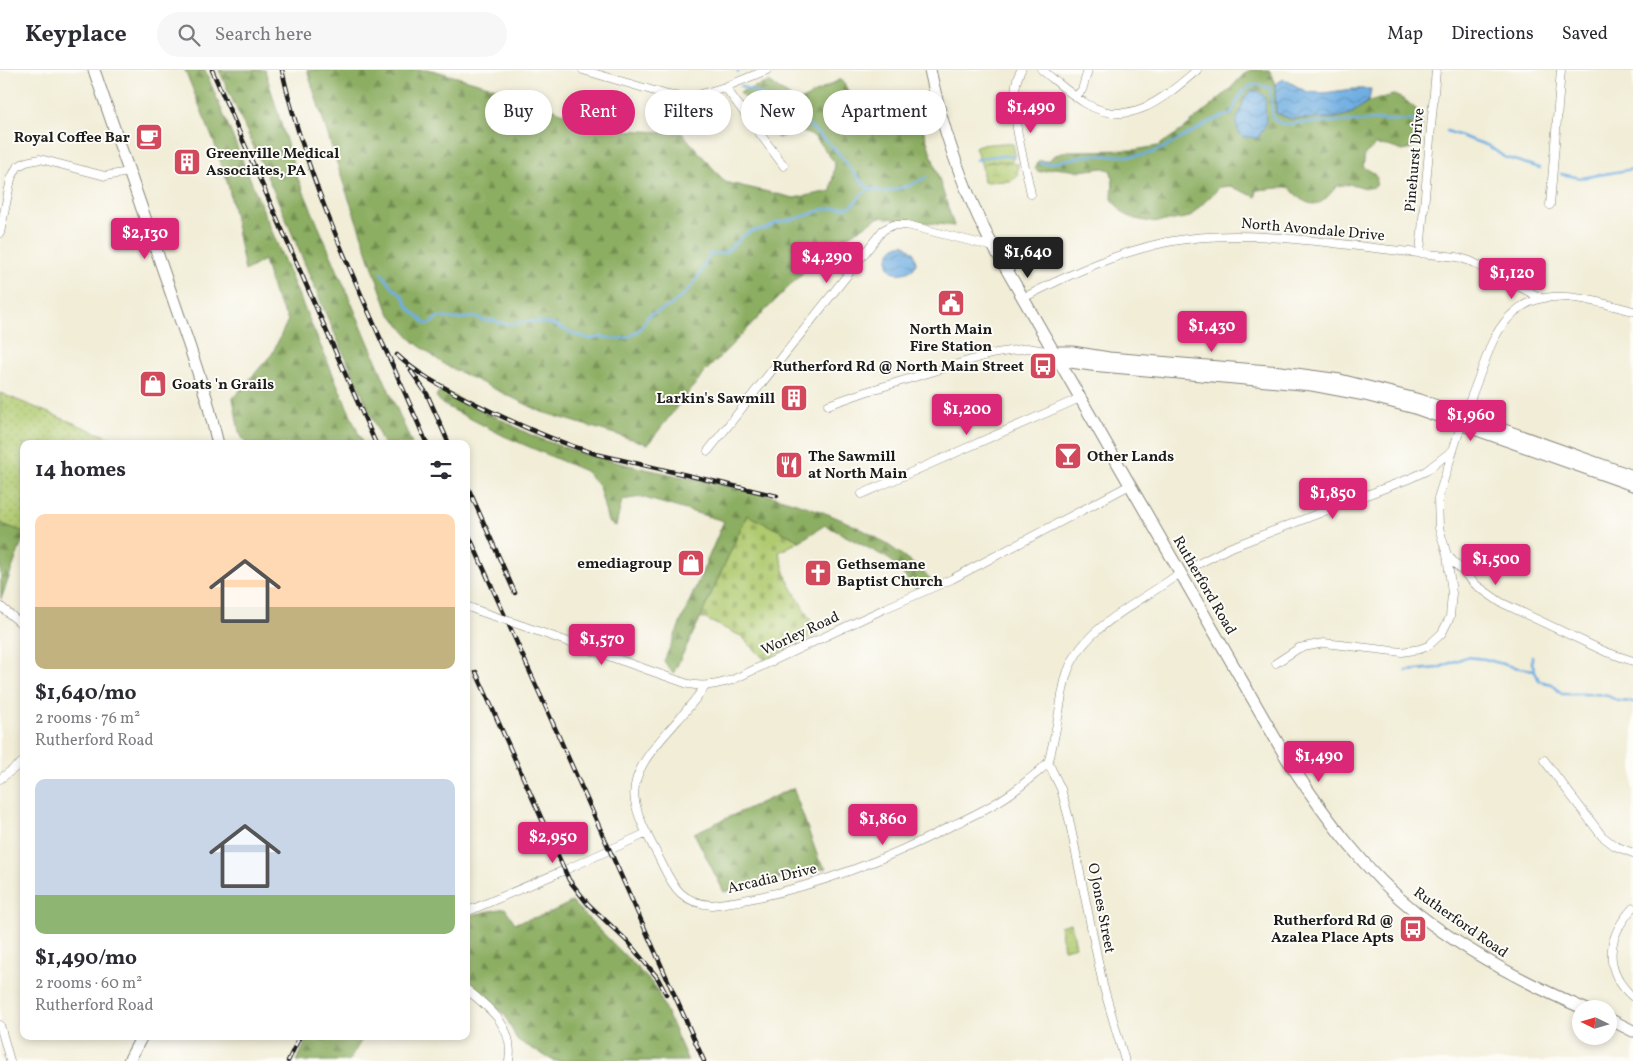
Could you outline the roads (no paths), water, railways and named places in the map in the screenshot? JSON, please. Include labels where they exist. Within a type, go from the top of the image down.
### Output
[{"type":"street","points":[[94,70],[189,345],[207,400],[217,440]]},
{"type":"street","points":[[583,70],[679,98],[688,98],[725,87],[767,70]]},
{"type":"street","points":[[611,79],[613,70]]},
{"type":"street","name":"Rutherford Road","points":[[930,70],[958,166],[978,218],[1287,759],[1322,810],[1373,871],[1417,913],[1466,948],[1511,974],[1572,1003]]},
{"type":"street","points":[[1021,70],[1016,80],[1014,104],[1031,194]]},
{"type":"street","points":[[1042,70],[1087,105],[1116,114],[1130,112],[1154,104],[1197,70]]},
{"type":"street","points":[[1075,97],[1082,90],[1088,70]]},
{"type":"street","name":"Pinehurst Drive","points":[[1420,253],[1436,70]]},
{"type":"street","points":[[1550,204],[1561,70]]},
{"type":"street","points":[[725,87],[784,166]]},
{"type":"street","points":[[0,233],[12,179],[17,167],[26,162],[40,159],[105,176],[129,172]]},
{"type":"street","points":[[708,451],[883,230],[893,225],[907,225],[994,247]]},
{"type":"street","name":"North Avondale Drive","points":[[1023,298],[1065,276],[1105,260],[1155,245],[1196,238],[1236,236],[1284,238],[1457,257],[1470,261],[1541,298]]},
{"type":"street","points":[[1276,663],[1299,648],[1324,643],[1411,652],[1428,646],[1442,633],[1450,617],[1452,593],[1448,555],[1439,528],[1438,498],[1463,420],[1496,334],[1516,311],[1524,305],[1541,298],[1576,297],[1633,311]]},
{"type":"street","points":[[828,406],[865,392],[991,354],[1027,348],[1053,352],[1071,362],[1091,365],[1281,377],[1365,395],[1463,420],[1633,476]]},
{"type":"street","points":[[862,494],[1080,398]]},
{"type":"street","points":[[1463,420],[1633,485]]},
{"type":"street","points":[[1196,565],[1229,548],[1411,478],[1426,471],[1453,450]]},
{"type":"street","name":"Worley Road","points":[[470,608],[688,684],[705,687],[714,686],[732,680],[947,581],[1130,485]]},
{"type":"street","points":[[1448,555],[1476,585],[1500,602],[1606,652],[1633,661]]},
{"type":"street","points":[[1048,762],[1057,728],[1066,676],[1082,647],[1121,611],[1166,584],[1181,572]]},
{"type":"street","points":[[0,606],[20,623]]},
{"type":"street","name":"Arcadia Drive","points":[[705,687],[689,708],[654,746],[642,766],[634,789],[635,804],[672,883],[685,897],[702,904],[728,903],[782,893],[866,866],[915,845],[1004,798],[1048,762]]},
{"type":"street","points":[[1544,760],[1602,836],[1615,846],[1633,853]]},
{"type":"street","name":"O Jones Street","points":[[1048,762],[1061,789],[1103,986],[1126,1061]]},
{"type":"street","points":[[1,777],[20,764]]},
{"type":"street","points":[[470,910],[647,833]]},
{"type":"street","points":[[1633,908],[1615,935],[1612,955],[1613,965],[1620,982],[1633,997]]},
{"type":"street","points":[[470,992],[500,1019],[509,1039],[509,1061]]},
{"type":"street","points":[[1618,1024],[1633,1031]]},
{"type":"street","points":[[0,1025],[10,1061]]},
{"type":"street","points":[[129,1061],[140,1040]]},
{"type":"water","points":[[1284,79],[1307,92],[1324,93],[1352,89],[1371,89],[1369,101],[1352,113],[1336,118],[1291,119],[1276,113],[1275,84]]},
{"type":"water","points":[[1251,91],[1258,91],[1265,97],[1266,124],[1258,138],[1243,137],[1239,133],[1236,123],[1245,97]]},
{"type":"water","points":[[904,244],[914,252],[916,263],[914,268],[909,271],[897,273],[889,267],[889,256],[891,250]]},
{"type":"waterway","points":[[1040,163],[1057,162],[1093,155],[1137,156],[1154,152],[1211,121],[1231,114],[1244,90],[1255,85],[1270,88],[1273,118],[1282,124],[1380,120],[1422,121]]},
{"type":"waterway","points":[[741,86],[789,107],[836,150],[858,178],[870,189],[885,192],[912,185],[926,177]]},
{"type":"waterway","points":[[1447,131],[1489,146],[1504,157],[1540,168]]},
{"type":"waterway","points":[[976,160],[995,156],[1014,157]]},
{"type":"waterway","points":[[1561,174],[1581,178],[1633,169]]},
{"type":"waterway","points":[[381,273],[394,289],[402,295],[408,307],[426,324],[430,324],[438,317],[457,319],[476,317],[485,321],[493,320],[514,324],[529,321],[552,324],[591,339],[601,337],[620,339],[629,337],[639,330],[650,314],[666,308],[681,297],[699,276],[709,254],[725,253],[745,234],[768,228],[775,223],[799,218],[825,209],[849,207],[870,189]]},
{"type":"waterway","points":[[1532,656],[1532,663],[1539,681],[1552,684],[1562,694],[1596,694],[1608,696],[1618,701],[1633,702]]},
{"type":"waterway","points":[[1406,671],[1438,668],[1466,657],[1485,659],[1513,667],[1534,670]]},
{"type":"railway","points":[[212,70],[374,440]]},
{"type":"railway","points":[[282,70],[312,174],[352,274],[425,440]]},
{"type":"railway","points":[[397,355],[422,375],[449,390],[515,423],[563,443],[596,454],[777,496]]},
{"type":"railway","points":[[411,371],[427,394],[447,440]]},
{"type":"railway","points":[[470,492],[515,593]]},
{"type":"railway","points":[[470,538],[704,1061]]},
{"type":"railway","points":[[476,672],[569,880],[588,904],[627,941],[657,977],[666,994]]},
{"type":"railway","points":[[288,1061],[298,1040]]},
{"type":"place","name":"Royal Coffee Bar","points":[[149,137]]},
{"type":"place","name":"Greenville Medical Associates, PA","points":[[187,162]]},
{"type":"place","name":"North Main Fire Station","points":[[951,303]]},
{"type":"place","name":"Rutherford Rd @ North Main Street","points":[[1043,366]]},
{"type":"place","name":"Goats 'n Grails","points":[[153,384]]},
{"type":"place","name":"Larkin's Sawmill","points":[[794,398]]},
{"type":"place","name":"Other Lands","points":[[1068,456]]},
{"type":"place","name":"The Sawmill at North Main","points":[[789,465]]},
{"type":"place","name":"emediagroup","points":[[691,563]]},
{"type":"place","name":"Gethsemane Baptist Church","points":[[818,573]]},
{"type":"place","name":"Rutherford Rd @ Azalea Place Apts","points":[[1413,929]]}]
